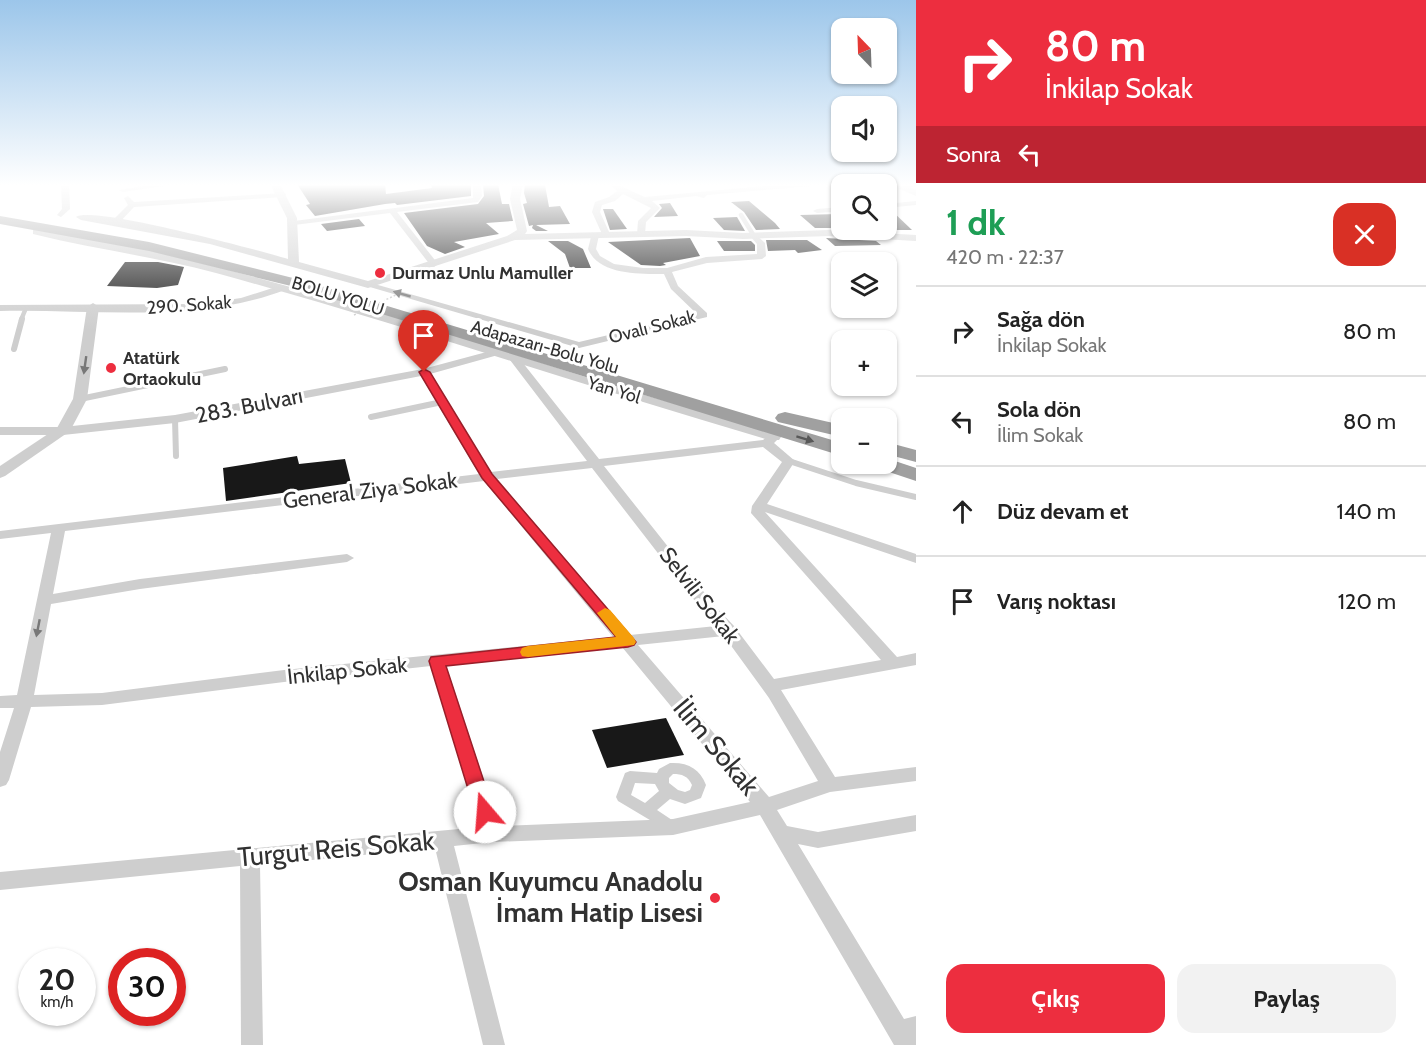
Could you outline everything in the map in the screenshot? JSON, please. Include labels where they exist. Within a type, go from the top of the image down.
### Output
[{"type":"highway","points":[[41,233],[219,262]]},
{"type":"highway","name":"BOLU YOLU","points":[[88,233],[219,262],[296,283],[831,447]]},
{"type":"highway","name":"Adapazarı-Bolu Yolu","points":[[126,233],[159,238],[272,266],[831,430]]},
{"type":"highway","points":[[151,233],[214,246],[272,266]]},
{"type":"highway","points":[[897,445],[916,450]]},
{"type":"highway","points":[[897,451],[916,456]]},
{"type":"highway","points":[[897,468],[916,474]]},
{"type":"street","name":"Yan Yol","points":[[40,233],[150,254],[381,316],[770,440]]},
{"type":"street","name":"Yan Yol","points":[[170,233],[294,262],[579,345]]},
{"type":"street","points":[[294,233],[294,262]]},
{"type":"street","points":[[409,233],[434,264]]},
{"type":"street","points":[[368,285],[511,238],[519,233]]},
{"type":"street","points":[[528,233],[539,236]]},
{"type":"street","points":[[511,238],[601,234],[754,236],[829,233],[916,238]]},
{"type":"street","points":[[601,234],[592,249],[596,258],[612,266],[643,271],[667,271],[706,260],[762,256],[761,243],[754,236]]},
{"type":"street","name":"Ovalı Sokak","points":[[579,345],[704,315],[674,287],[667,271]]},
{"type":"street","name":"290. Sokak","points":[[0,308],[187,308],[226,304],[263,296],[282,288]]},
{"type":"street","points":[[0,473],[63,431],[80,399],[93,307]]},
{"type":"street","name":"283. Bulvarı","points":[[0,431],[63,431],[175,419],[424,372],[494,353]]},
{"type":"street","name":"Selvili Sokak","points":[[515,360],[710,610],[729,630],[791,720],[830,785]]},
{"type":"street","name":"İlim Sokak","points":[[424,372],[487,476],[765,806],[907,1035]]},
{"type":"street","points":[[770,440],[789,461],[759,506],[758,513],[894,664]]},
{"type":"street","name":"General Ziya Sokak","points":[[0,535],[770,440]]},
{"type":"street","points":[[759,506],[916,559]]},
{"type":"street","points":[[0,780],[24,703],[59,529]]},
{"type":"street","points":[[44,600],[140,584],[347,558]]},
{"type":"street","name":"İnkilap Sokak","points":[[0,702],[102,699],[284,676],[729,630]]},
{"type":"street","points":[[916,645],[914,650],[916,651]]},
{"type":"street","points":[[768,686],[916,659]]},
{"type":"street","points":[[437,661],[492,834]]},
{"type":"street","points":[[765,806],[830,785],[916,774]]},
{"type":"street","points":[[646,811],[664,786],[630,777],[623,797],[646,811],[673,827]]},
{"type":"street","name":"Turgut Reis Sokak","points":[[0,880],[492,834],[673,827],[765,806]]},
{"type":"street","points":[[781,833],[818,840],[916,823]]},
{"type":"street","points":[[443,839],[494,1045]]},
{"type":"street","points":[[250,857],[252,1045]]},
{"type":"lane","points":[[14,349],[18,328],[26,308]]},
{"type":"lane","points":[[80,399],[225,369]]},
{"type":"lane","points":[[371,417],[442,402]]},
{"type":"lane","points":[[175,419],[176,456]]},
{"type":"lane","points":[[789,461],[856,483],[916,497]]},
{"type":"path","points":[[354,315],[402,292]]},
{"type":"building","points":[[418,233],[499,234],[454,242],[465,247],[445,254],[427,246]]},
{"type":"building","points":[[690,238],[700,256],[663,263],[666,265],[660,266],[641,265],[608,242]]},
{"type":"building","points":[[826,238],[876,241],[881,245],[835,246]]},
{"type":"building","points":[[766,240],[807,240],[822,250],[798,253],[795,250],[768,251]]},
{"type":"building","points":[[548,241],[568,241],[583,249],[591,268],[570,268],[565,254]]},
{"type":"building","points":[[717,241],[751,241],[755,245],[755,251],[724,251]]},
{"type":"building","points":[[125,262],[158,262],[184,267],[178,285],[157,288],[107,286]]},
{"type":"building","points":[[297,456],[299,464],[345,459],[351,483],[226,501],[223,468]]},
{"type":"building","points":[[666,718],[684,755],[607,768],[592,730]]},
{"type":"slow traffic","points":[[528,652],[628,642],[605,613]]},
{"type":"place","name":"Durmaz Unlu Mamuller","points":[[380,273]]},
{"type":"place","name":"Atatürk Ortaokulu","points":[[111,368]]},
{"type":"place","name":"Osman Kuyumcu Anadolu İmam Hatip Lisesi","points":[[715,898]]},
{"type":"route","points":[[424,372],[487,476],[628,642],[437,661],[485,812]]}]
